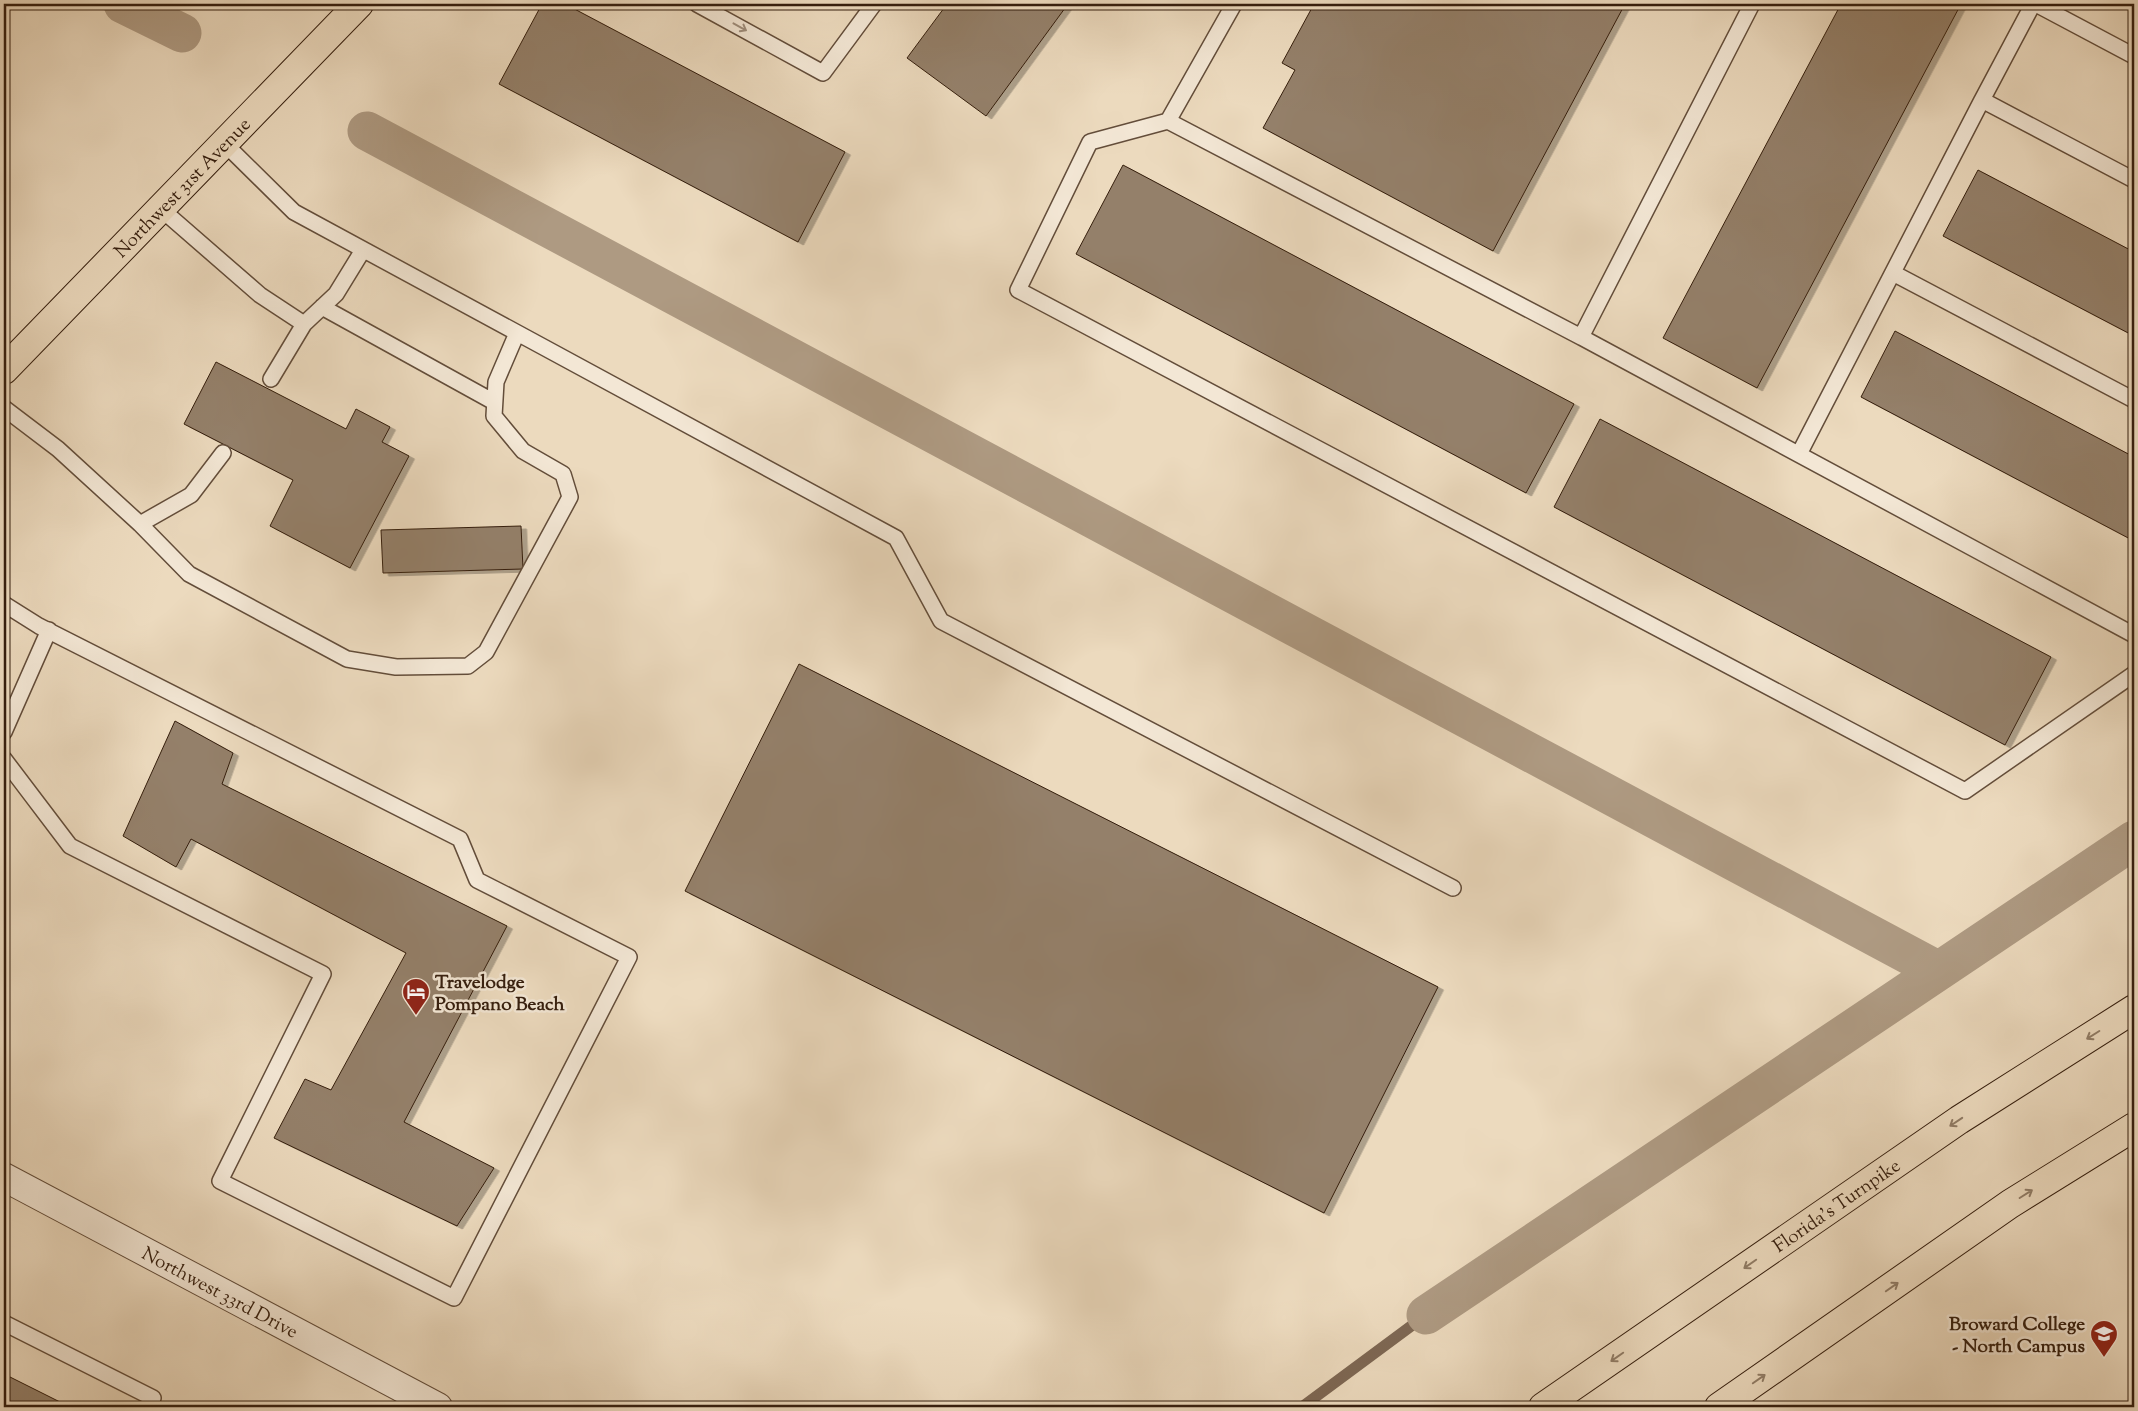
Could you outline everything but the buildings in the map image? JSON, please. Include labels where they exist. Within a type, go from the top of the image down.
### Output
[{"type":"main road","name":"Northwest 31st Avenue","points":[[4,370],[359,4]]},
{"type":"main road","name":"Florida's Turnpike","points":[[1543,1407],[1960,1120],[2134,1009]]},
{"type":"main road","points":[[1718,1407],[2010,1204],[2134,1127]]},
{"type":"street","name":"Northwest 33rd Drive","points":[[4,1177],[438,1407]]},
{"type":"lane","points":[[697,4],[823,73],[874,4]]},
{"type":"lane","points":[[1168,121],[1234,4]]},
{"type":"lane","points":[[1581,337],[1752,4]]},
{"type":"lane","points":[[1799,454],[1982,100],[2034,4],[2134,56]]},
{"type":"lane","points":[[1982,100],[2134,180]]},
{"type":"lane","points":[[2134,636],[1581,337],[1168,121],[1090,142],[1018,290],[1965,791],[2134,674]]},
{"type":"lane","points":[[224,143],[294,212],[896,538],[942,622],[1453,888]]},
{"type":"lane","points":[[160,208],[260,294],[304,324]]},
{"type":"lane","points":[[271,379],[304,324],[336,294],[363,250]]},
{"type":"lane","points":[[1893,273],[2134,400]]},
{"type":"lane","points":[[322,307],[494,402]]},
{"type":"lane","points":[[4,408],[58,449],[140,524],[189,574],[347,659],[396,667],[468,666],[486,652],[570,497],[563,474],[523,451],[494,416],[496,382],[517,333]]},
{"type":"lane","points":[[140,524],[190,495],[223,453]]},
{"type":"lane","points":[[4,604],[49,630],[460,838],[477,880],[629,957],[454,1298],[220,1181],[323,974],[70,846],[4,759]]},
{"type":"lane","points":[[4,732],[49,630]]},
{"type":"lane","points":[[4,1323],[153,1398],[148,1407]]},
{"type":"waterway","points":[[123,4],[182,33]]},
{"type":"waterway","points":[[367,131],[1939,971]]},
{"type":"waterway","points":[[1426,1315],[2134,840]]},
{"type":"waterway","points":[[1302,1407],[1426,1315]]},
{"type":"place","name":"Travelodge Pompano Beach","points":[[416,1016]]},
{"type":"place","name":"Broward College - North Campus","points":[[2104,1358]]}]
